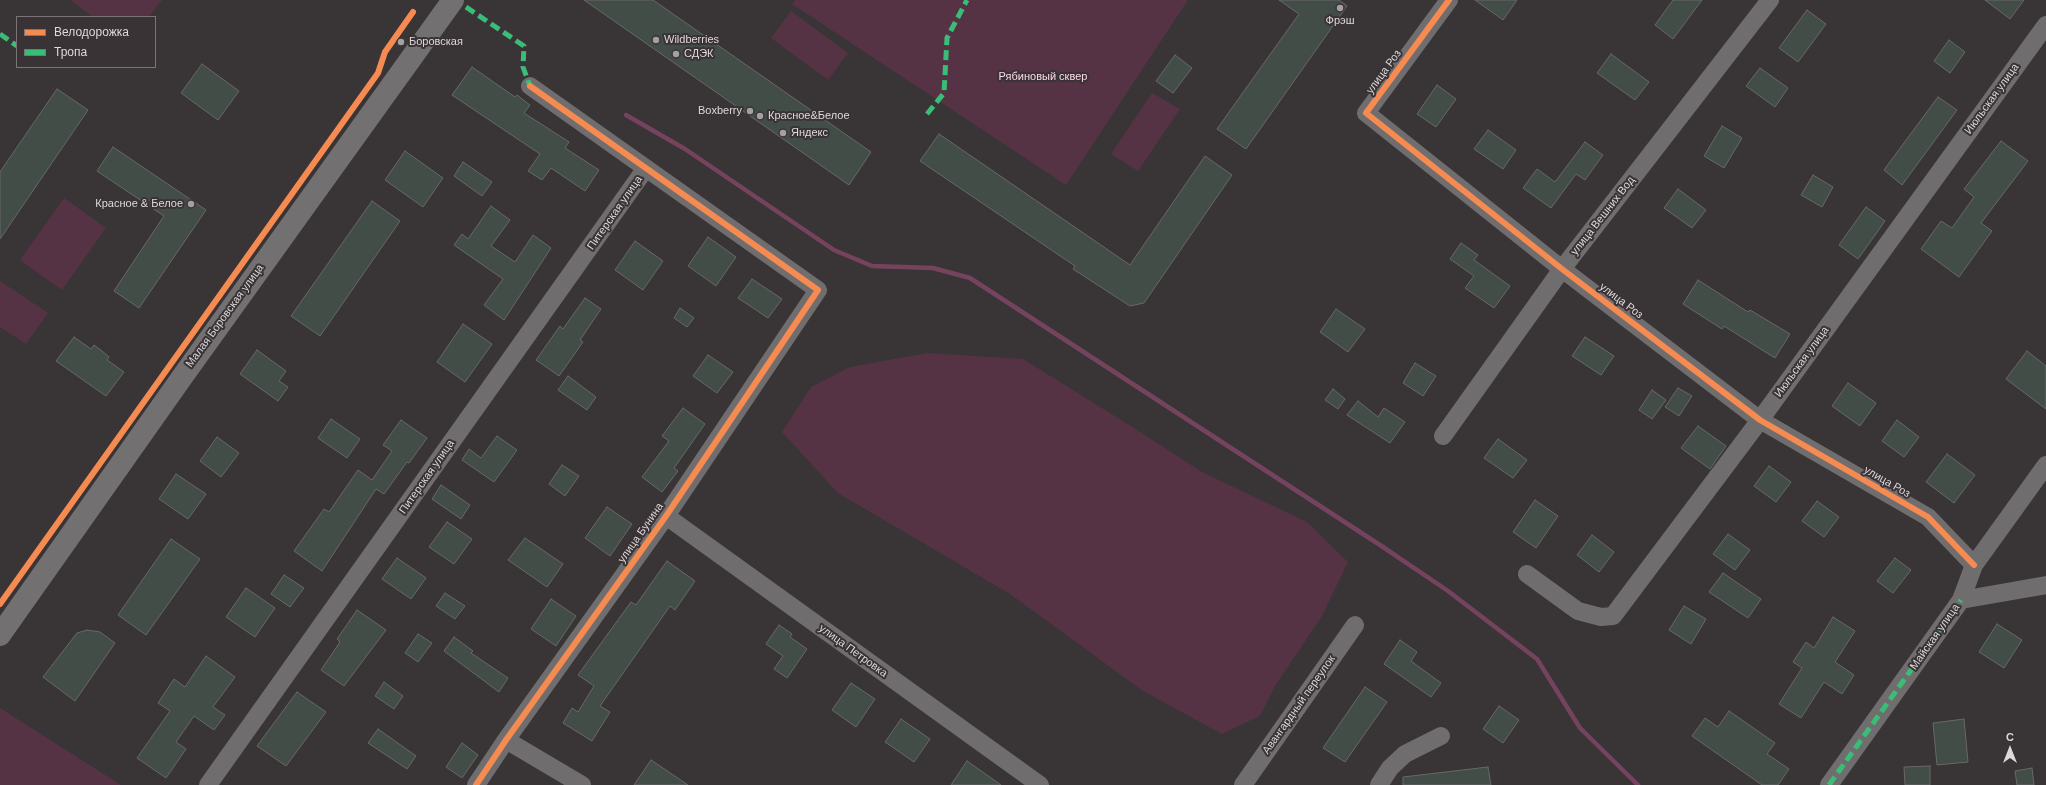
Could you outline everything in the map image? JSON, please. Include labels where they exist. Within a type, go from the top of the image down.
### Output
[{"type":"street","name":"Малая Боровская улица","points":[[0,634],[185,373],[453,0]]},
{"type":"street","name":"улица Вешних Вод","points":[[1443,436],[1562,269],[1770,0]]},
{"type":"street","name":"улица Роз","points":[[1445,5],[1366,113],[1562,269],[1760,420],[1928,518],[1974,565]]},
{"type":"street","name":"Июльская улица","points":[[1527,574],[1578,611],[1600,617],[1613,616],[1760,420],[2046,25]]},
{"type":"street","points":[[530,86],[646,168]]},
{"type":"street","name":"улица Бунина","points":[[476,785],[506,740],[666,516],[818,290],[646,168]]},
{"type":"street","name":"Питерская улица","points":[[208,785],[646,168]]},
{"type":"street","name":"Майская улица","points":[[1829,785],[1961,600],[1974,565],[2046,465]]},
{"type":"street","name":"улица Петровка","points":[[666,516],[1040,785]]},
{"type":"street","points":[[1961,600],[2046,585]]},
{"type":"street","name":"Авангардный переулок","points":[[1244,785],[1355,625]]},
{"type":"street","points":[[1379,785],[1390,768],[1405,754],[1441,736]]},
{"type":"street","points":[[506,740],[582,785]]},
{"type":"green space","points":[[70,0],[162,0],[150,16],[92,16]]},
{"type":"green space","name":"Рябиновый сквер","points":[[795,0],[1188,0],[1066,185],[792,4]]},
{"type":"green space","points":[[791,11],[848,53],[828,80],[771,38]]},
{"type":"green space","points":[[1152,93],[1180,109],[1138,171],[1111,154]]},
{"type":"green space","points":[[64,198],[106,228],[62,290],[20,260]]},
{"type":"green space","points":[[0,281],[48,313],[26,344],[0,327]]},
{"type":"green space","points":[[927,353],[1023,359],[1202,472],[1307,522],[1348,562],[1322,616],[1275,686],[1260,716],[1222,734],[1143,691],[1010,594],[838,493],[782,432],[811,387],[850,367]]},
{"type":"green space","points":[[0,708],[121,785],[0,785]]},
{"type":"building","points":[[584,0],[653,0],[871,152],[849,185]]},
{"type":"building","points":[[1279,0],[1339,0],[1347,6],[1246,149],[1217,129],[1299,14]]},
{"type":"building","points":[[1475,0],[1517,0],[1503,20]]},
{"type":"building","points":[[1673,0],[1702,0],[1673,39],[1655,25]]},
{"type":"building","points":[[1985,0],[2024,0],[2010,19]]},
{"type":"building","points":[[1807,10],[1826,24],[1798,62],[1779,48]]},
{"type":"building","points":[[1949,40],[1965,52],[1950,73],[1934,61]]},
{"type":"building","points":[[1611,54],[1649,82],[1635,100],[1597,73]]},
{"type":"building","points":[[1175,55],[1192,68],[1173,93],[1156,81]]},
{"type":"building","points":[[202,64],[239,91],[218,120],[181,93]]},
{"type":"building","points":[[472,67],[515,97],[517,95],[530,105],[524,113],[569,142],[565,148],[599,170],[585,191],[551,168],[542,180],[528,171],[540,154],[452,95]]},
{"type":"building","points":[[1760,68],[1788,88],[1775,107],[1746,86]]},
{"type":"building","points":[[1437,85],[1456,99],[1436,127],[1417,114]]},
{"type":"building","points":[[57,89],[88,110],[0,239],[0,172]]},
{"type":"building","points":[[1938,97],[1957,110],[1902,185],[1884,170]]},
{"type":"building","points":[[1722,126],[1742,138],[1724,168],[1704,156]]},
{"type":"building","points":[[1488,130],[1516,150],[1503,169],[1474,149]]},
{"type":"building","points":[[939,134],[1130,265],[1205,156],[1232,175],[1144,303],[1130,306],[1073,269],[1075,266],[920,161]]},
{"type":"building","points":[[2001,141],[2028,161],[1981,223],[1992,231],[1959,277],[1921,249],[1941,221],[1952,228],[1974,197],[1964,189]]},
{"type":"building","points":[[1585,142],[1603,155],[1585,180],[1576,174],[1551,208],[1523,188],[1537,169],[1555,182]]},
{"type":"building","points":[[113,147],[206,210],[139,308],[114,291],[164,216],[97,171]]},
{"type":"building","points":[[405,151],[443,178],[423,207],[385,180]]},
{"type":"building","points":[[463,162],[492,182],[482,196],[454,176]]},
{"type":"building","points":[[1813,175],[1833,187],[1822,207],[1801,195]]},
{"type":"building","points":[[1678,189],[1706,210],[1692,228],[1664,208]]},
{"type":"building","points":[[372,201],[400,221],[320,336],[291,316]]},
{"type":"building","points":[[491,206],[510,220],[491,246],[515,262],[533,235],[551,248],[504,320],[484,305],[503,279],[454,245],[462,234],[468,239]]},
{"type":"building","points":[[1866,207],[1885,221],[1858,259],[1839,245]]},
{"type":"building","points":[[708,237],[736,257],[716,286],[688,266]]},
{"type":"building","points":[[635,241],[663,261],[643,290],[615,270]]},
{"type":"building","points":[[1461,243],[1478,255],[1474,260],[1510,286],[1494,308],[1465,288],[1474,276],[1450,259]]},
{"type":"building","points":[[752,279],[782,299],[768,318],[738,298]]},
{"type":"building","points":[[1698,280],[1748,312],[1750,310],[1790,334],[1775,358],[1724,326],[1722,329],[1683,304]]},
{"type":"building","points":[[585,298],[601,309],[580,340],[583,342],[559,376],[536,360],[560,326],[563,329]]},
{"type":"building","points":[[680,308],[694,318],[687,327],[674,318]]},
{"type":"building","points":[[1336,309],[1365,329],[1348,352],[1320,332]]},
{"type":"building","points":[[463,324],[492,344],[465,382],[437,362]]},
{"type":"building","points":[[74,337],[91,349],[94,345],[109,357],[107,360],[124,372],[106,396],[56,361]]},
{"type":"building","points":[[1585,337],[1614,356],[1601,375],[1572,356]]},
{"type":"building","points":[[257,350],[286,371],[279,381],[288,387],[278,401],[240,374]]},
{"type":"building","points":[[2027,351],[2046,366],[2046,409],[2006,379]]},
{"type":"building","points":[[708,355],[733,372],[717,393],[693,376]]},
{"type":"building","points":[[1415,363],[1436,376],[1423,396],[1403,383]]},
{"type":"building","points":[[568,376],[596,397],[587,410],[558,390]]},
{"type":"building","points":[[1848,383],[1876,403],[1860,426],[1832,406]]},
{"type":"building","points":[[1678,388],[1692,396],[1679,416],[1665,407]]},
{"type":"building","points":[[1333,389],[1345,399],[1338,409],[1325,400]]},
{"type":"building","points":[[1652,390],[1666,400],[1652,419],[1639,410]]},
{"type":"building","points":[[1358,401],[1378,417],[1384,408],[1405,422],[1390,443],[1347,415]]},
{"type":"building","points":[[683,408],[705,424],[674,468],[678,471],[662,492],[642,477],[669,441],[662,436]]},
{"type":"building","points":[[331,419],[360,439],[347,458],[318,438]]},
{"type":"building","points":[[401,420],[427,438],[409,463],[407,462],[384,494],[376,489],[322,571],[294,551],[324,509],[329,512],[358,470],[372,480],[392,451],[383,445]]},
{"type":"building","points":[[1897,420],[1919,437],[1904,457],[1882,441]]},
{"type":"building","points":[[1698,426],[1726,446],[1710,469],[1681,448]]},
{"type":"building","points":[[497,436],[517,450],[494,482],[462,460],[469,449],[481,458]]},
{"type":"building","points":[[217,437],[239,453],[221,477],[200,461]]},
{"type":"building","points":[[1498,439],[1527,460],[1513,478],[1484,458]]},
{"type":"building","points":[[1947,454],[1975,475],[1954,503],[1926,482]]},
{"type":"building","points":[[562,465],[579,476],[565,496],[549,484]]},
{"type":"building","points":[[1769,466],[1791,482],[1776,502],[1754,486]]},
{"type":"building","points":[[176,474],[206,494],[188,519],[159,499]]},
{"type":"building","points":[[441,485],[470,505],[461,519],[432,499]]},
{"type":"building","points":[[1535,500],[1558,516],[1536,548],[1513,532]]},
{"type":"building","points":[[1817,501],[1839,517],[1824,537],[1802,521]]},
{"type":"building","points":[[607,507],[632,524],[610,556],[585,538]]},
{"type":"building","points":[[447,522],[472,539],[454,564],[429,547]]},
{"type":"building","points":[[1728,534],[1750,550],[1735,570],[1713,554]]},
{"type":"building","points":[[1592,535],[1614,552],[1599,572],[1577,555]]},
{"type":"building","points":[[525,538],[563,564],[547,587],[508,560]]},
{"type":"building","points":[[171,539],[200,559],[146,635],[118,615]]},
{"type":"building","points":[[397,558],[426,578],[411,599],[382,579]]},
{"type":"building","points":[[1895,558],[1911,570],[1893,593],[1877,581]]},
{"type":"building","points":[[667,561],[695,581],[675,610],[670,606],[600,706],[610,712],[592,741],[563,723],[572,708],[578,712],[594,686],[578,675],[631,602],[636,605]]},
{"type":"building","points":[[1723,573],[1761,599],[1748,618],[1709,592]]},
{"type":"building","points":[[284,575],[304,588],[290,607],[271,594]]},
{"type":"building","points":[[246,588],[275,608],[255,637],[226,617]]},
{"type":"building","points":[[445,593],[465,606],[455,619],[436,606]]},
{"type":"building","points":[[551,599],[576,616],[556,646],[531,629]]},
{"type":"building","points":[[1684,606],[1706,619],[1691,644],[1669,630]]},
{"type":"building","points":[[357,610],[386,630],[344,686],[321,670],[340,642],[337,639]]},
{"type":"building","points":[[1833,617],[1855,631],[1835,662],[1854,675],[1842,694],[1824,682],[1801,718],[1779,704],[1802,668],[1793,662],[1806,642],[1814,648]]},
{"type":"building","points":[[1997,624],[2022,640],[2004,668],[1979,652]]},
{"type":"building","points":[[779,625],[792,634],[790,637],[807,649],[787,678],[774,669],[783,656],[766,644]]},
{"type":"building","points":[[87,630],[100,632],[115,643],[75,701],[43,677],[77,633]]},
{"type":"building","points":[[418,634],[432,643],[418,662],[405,653]]},
{"type":"building","points":[[454,637],[473,651],[471,653],[508,678],[499,692],[444,651]]},
{"type":"building","points":[[1400,640],[1417,652],[1411,661],[1441,683],[1431,697],[1384,664]]},
{"type":"building","points":[[206,656],[235,677],[213,707],[225,715],[214,730],[194,716],[176,742],[186,749],[166,778],[137,758],[170,711],[158,703],[174,679],[185,687]]},
{"type":"building","points":[[384,682],[403,696],[394,709],[375,696]]},
{"type":"building","points":[[851,683],[875,699],[856,727],[832,710]]},
{"type":"building","points":[[1365,687],[1387,702],[1345,762],[1323,748]]},
{"type":"building","points":[[297,692],[326,712],[286,766],[257,746]]},
{"type":"building","points":[[1499,706],[1519,720],[1503,743],[1483,729]]},
{"type":"building","points":[[1729,711],[1775,743],[1767,754],[1789,769],[1778,785],[1762,785],[1692,736],[1705,718],[1718,727]]},
{"type":"building","points":[[901,719],[930,739],[914,762],[885,742]]},
{"type":"building","points":[[1964,719],[1968,762],[1937,765],[1933,723]]},
{"type":"building","points":[[378,729],[416,756],[407,769],[368,743]]},
{"type":"building","points":[[462,743],[478,755],[462,778],[446,767]]},
{"type":"building","points":[[651,760],[688,785],[634,785]]},
{"type":"building","points":[[967,761],[1001,785],[951,785]]},
{"type":"building","points":[[1930,766],[1930,785],[1905,785],[1904,767]]},
{"type":"building","points":[[1488,767],[1491,785],[1403,785],[1403,777]]},
{"type":"building","points":[[2032,768],[2034,785],[2017,785],[2015,771]]},
{"type":"waterway","points":[[626,115],[685,149],[834,250],[872,266],[933,268],[970,278],[1383,547],[1448,591],[1537,659],[1580,728],[1638,785]]},
{"type":"marked path","points":[[927,114],[944,93],[947,38],[967,0]]},
{"type":"marked path","points":[[466,7],[524,46],[523,67],[530,86]]},
{"type":"marked path","points":[[0,34],[16,45]]},
{"type":"marked path","points":[[1829,785],[1961,600]]},
{"type":"cycle path","points":[[1449,0],[1366,113],[1562,269],[1760,420],[1928,517],[1974,565]]},
{"type":"cycle path","points":[[0,604],[378,73],[385,52],[413,12]]},
{"type":"cycle path","points":[[476,785],[506,740],[666,516],[818,290],[530,86]]},
{"type":"place","name":"Фрэш","points":[[1340,8]]},
{"type":"place","name":"Wildberries","points":[[656,40]]},
{"type":"place","name":"Боровская","points":[[401,42]]},
{"type":"place","name":"СДЭК","points":[[676,54]]},
{"type":"place","name":"Boxberry","points":[[750,111]]},
{"type":"place","name":"Красное&Белое","points":[[760,116]]},
{"type":"place","name":"Яндекс","points":[[783,133]]},
{"type":"place","name":"Красное & Белое","points":[[191,204]]}]
